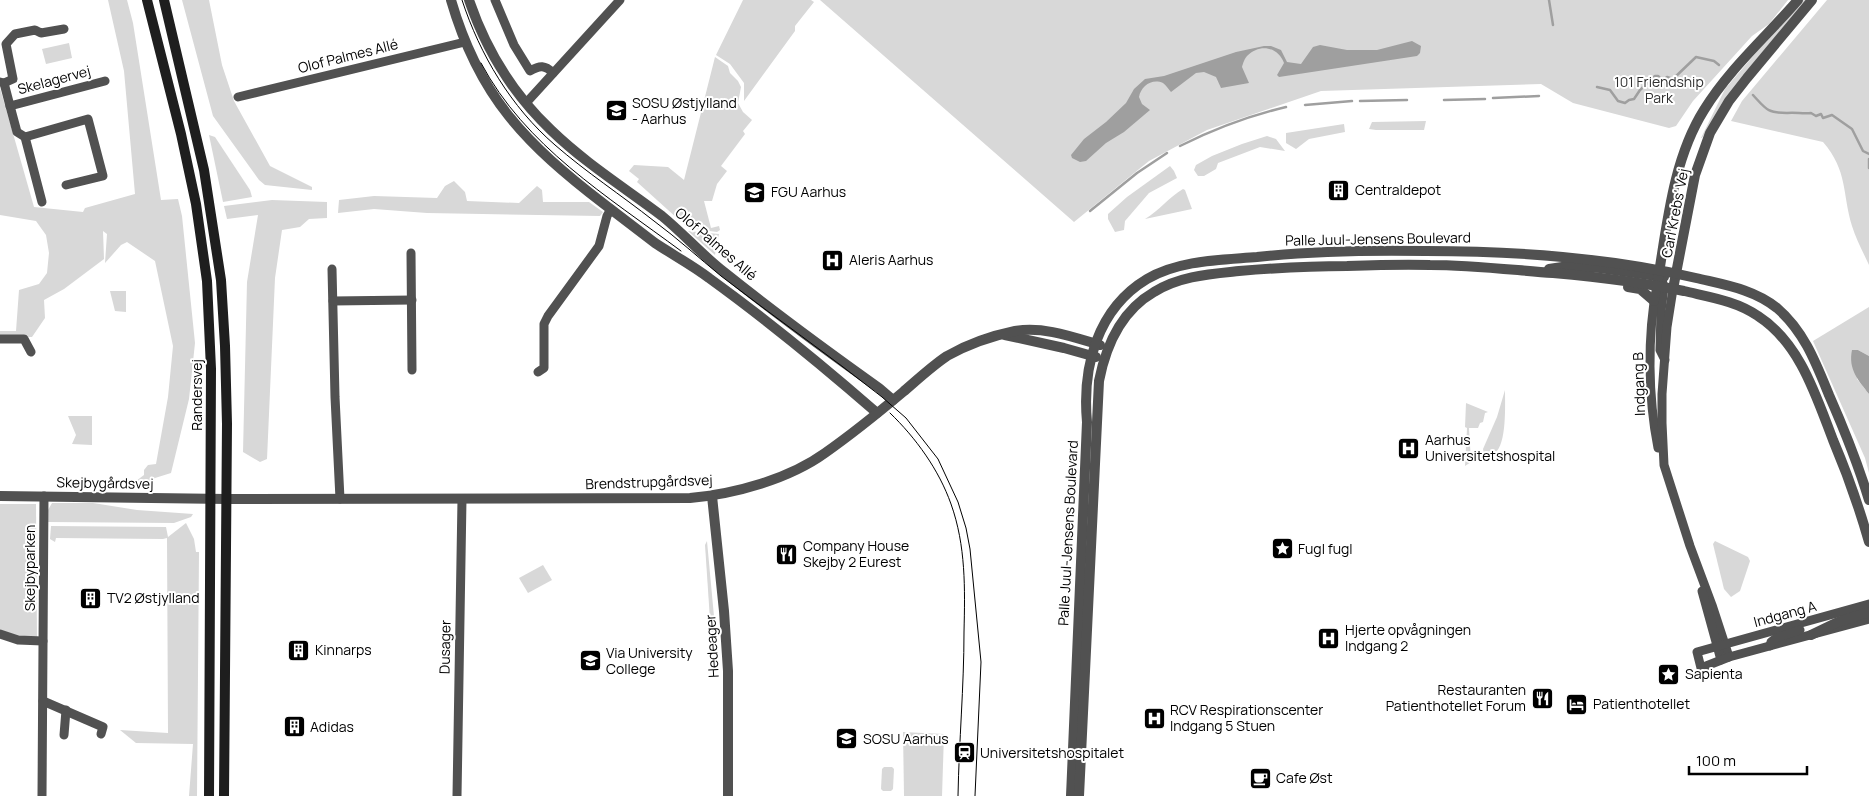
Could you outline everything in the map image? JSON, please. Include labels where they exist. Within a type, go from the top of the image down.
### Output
[{"type":"main road","name":"Randersvej","points":[[147,0],[181,134],[196,204],[207,281],[211,369],[208,796]]},
{"type":"main road","name":"Randersvej","points":[[164,0],[204,170],[221,280],[226,346],[227,499],[224,796]]},
{"type":"street","name":"Olof Palmes Allé","points":[[451,0],[465,42],[485,82],[517,128],[556,166],[655,242],[708,277],[787,337],[878,412]]},
{"type":"street","name":"Olof Palmes Allé","points":[[469,0],[492,54],[526,103],[551,131],[570,148],[662,216],[723,271],[893,400]]},
{"type":"street","points":[[495,0],[514,45],[530,71],[543,66],[553,73]]},
{"type":"street","points":[[526,103],[620,0]]},
{"type":"street","name":"Carl Krebs' Vej","points":[[1662,281],[1678,170],[1684,150],[1696,124],[1716,92],[1798,0]]},
{"type":"street","name":"Carl Krebs' Vej","points":[[1662,281],[1677,273],[1695,174],[1710,132],[1747,78],[1812,0]]},
{"type":"street","name":"Skelagervej","points":[[42,202],[25,137],[17,132],[2,83],[13,79],[6,44],[15,34],[35,30],[41,33],[64,29]]},
{"type":"street","name":"Olof Palmes Allé","points":[[238,97],[465,42]]},
{"type":"street","name":"Skelagervej","points":[[10,106],[105,81]]},
{"type":"street","points":[[25,137],[88,119],[103,176],[66,185]]},
{"type":"street","points":[[538,372],[544,368],[544,324],[599,246],[607,216],[611,209]]},
{"type":"street","name":"Palle Juul-Jensens Boulevard","points":[[1071,796],[1087,422],[1085,404],[1096,352],[1108,316],[1133,289],[1167,270],[1211,261],[1330,251],[1527,253],[1587,258],[1739,306],[1758,316],[1776,329],[1798,359],[1819,404],[1859,508],[1869,542]]},
{"type":"street","points":[[411,253],[412,370]]},
{"type":"street","name":"Palle Juul-Jensens Boulevard","points":[[1096,352],[1108,347],[1121,323],[1143,299],[1165,286],[1203,275],[1281,267],[1431,264],[1637,282],[1662,281],[1677,273],[1739,288],[1760,296],[1790,321],[1803,338],[1818,369],[1844,428],[1869,500]]},
{"type":"street","points":[[1536,272],[1569,266],[1600,268],[1662,281],[1660,350],[1665,361],[1662,423],[1664,464],[1693,557],[1712,605],[1725,659],[1773,644],[1869,619]]},
{"type":"street","points":[[332,269],[340,498]]},
{"type":"street","points":[[1578,276],[1640,289],[1654,301]]},
{"type":"street","name":"Indgang B","points":[[1662,281],[1654,301],[1650,392],[1658,447],[1664,464]]},
{"type":"street","points":[[333,301],[412,300]]},
{"type":"street","name":"Brendstrupgårdsvej","points":[[227,499],[681,498],[712,496],[746,488],[798,468],[824,454],[945,357],[973,343],[1026,331],[1065,335],[1096,352]]},
{"type":"street","name":"Brendstrupgårdsvej","points":[[1002,335],[1064,348],[1096,352]]},
{"type":"street","points":[[0,339],[24,339],[31,352]]},
{"type":"street","name":"Palle Juul-Jensens Boulevard","points":[[1079,796],[1096,441],[1091,390],[1096,352]]},
{"type":"street","name":"Skejbygårdsvej","points":[[0,496],[227,499]]},
{"type":"street","name":"Skejbyparken","points":[[42,796],[44,496]]},
{"type":"street","name":"Hedeager","points":[[712,496],[724,611],[729,722],[728,796]]},
{"type":"street","name":"Dusager","points":[[457,796],[462,499]]},
{"type":"street","points":[[1859,508],[1869,529]]},
{"type":"street","points":[[1811,635],[1866,608]]},
{"type":"street","name":"Indgang A","points":[[1725,659],[1702,668],[1697,652],[1866,608]]},
{"type":"street","points":[[1773,644],[1823,618]]},
{"type":"street","points":[[0,634],[18,640],[43,641]]},
{"type":"street","points":[[1761,635],[1773,644]]},
{"type":"street","points":[[43,701],[66,710],[102,730]]},
{"type":"street","points":[[64,735],[66,710]]},
{"type":"green space","points":[[108,0],[127,0],[133,23],[161,200],[178,199],[182,216],[195,343],[189,399],[171,473],[155,478],[142,486],[134,486],[136,481],[144,475],[144,470],[148,465],[156,464],[168,397],[173,346],[155,261],[127,242],[121,245],[105,263],[107,234],[103,231],[104,259],[64,289],[44,300],[45,318],[32,337],[0,337],[0,331],[16,331],[19,290],[39,284],[47,273],[49,253],[46,235],[36,221],[0,215],[0,88],[34,207],[83,212],[85,208],[135,194],[124,71]]},
{"type":"green space","points":[[182,0],[209,0],[222,65],[234,101],[270,166],[312,187],[312,190],[265,185],[259,180],[213,116]]},
{"type":"green space","points":[[743,0],[811,0],[814,2],[795,26],[795,31],[744,101],[744,83],[730,64],[716,55]]},
{"type":"green space","name":"101 Friendship Park","points":[[820,0],[1788,0],[1769,24],[1752,36],[1693,101],[1676,126],[1669,128],[1573,103],[1541,84],[1321,91],[1207,130],[1149,161],[1074,222]]},
{"type":"green space","points":[[1801,0],[1807,0],[1751,66],[1701,138],[1725,89]]},
{"type":"green space","points":[[1827,0],[1869,0],[1869,265],[1852,226],[1841,173],[1837,163],[1823,142],[1731,121],[1742,101]]},
{"type":"green space","points":[[69,43],[72,58],[46,64],[42,49]]},
{"type":"green space","points":[[715,57],[728,66],[730,73],[738,81],[741,87],[738,103],[743,112],[752,120],[743,131],[745,134],[721,166],[727,171],[717,184],[712,201],[704,201],[711,228],[719,226],[720,230],[717,232],[688,228],[637,182],[639,179],[629,171],[634,165],[668,167],[684,180]]},
{"type":"green space","points":[[1426,121],[1424,130],[1369,129],[1372,122]]},
{"type":"green space","points":[[1344,124],[1345,132],[1309,139],[1296,149],[1286,143],[1286,133]]},
{"type":"green space","points":[[209,135],[215,137],[250,190],[252,197],[223,202]]},
{"type":"green space","points":[[1267,136],[1276,139],[1285,151],[1260,147],[1218,163],[1216,169],[1204,176],[1198,176],[1194,170],[1196,165],[1212,156]]},
{"type":"green space","points":[[1170,166],[1177,178],[1149,193],[1125,221],[1124,230],[1115,232],[1108,219],[1108,214],[1127,197]]},
{"type":"green space","points":[[454,181],[465,192],[467,201],[519,203],[537,186],[542,190],[543,202],[589,202],[603,212],[600,216],[427,213],[374,209],[338,213],[339,200],[374,196],[437,198],[445,186]]},
{"type":"green space","points":[[1183,189],[1192,209],[1145,219],[1173,196]]},
{"type":"green space","points":[[272,200],[327,202],[327,218],[309,219],[300,227],[282,230],[275,278],[267,459],[260,462],[243,452],[247,282],[258,215],[227,219],[224,206]]},
{"type":"green space","points":[[688,231],[719,234],[715,255]]},
{"type":"green space","points":[[110,291],[126,291],[126,312],[115,311]]},
{"type":"green space","points":[[1869,307],[1869,356],[1858,350],[1857,379],[1869,394],[1869,473],[1865,458],[1813,341]]},
{"type":"green space","points":[[1505,390],[1502,441],[1494,454],[1484,454],[1483,449],[1497,417]]},
{"type":"green space","points":[[1466,403],[1488,412],[1485,413],[1483,422],[1480,423],[1478,428],[1469,428],[1471,462],[1465,466],[1467,428],[1465,427]]},
{"type":"green space","points":[[68,416],[92,416],[92,445],[72,444],[76,435]]},
{"type":"green space","points":[[52,503],[93,503],[137,510],[193,514],[191,517],[174,523],[48,522],[48,510]]},
{"type":"green space","points":[[0,504],[36,504],[37,638],[24,638],[0,632]]},
{"type":"green space","points":[[186,523],[194,539],[196,552],[199,552],[197,796],[189,796],[193,744],[136,743],[120,730],[168,733],[167,538],[56,538],[55,542],[50,539],[51,526],[166,527],[168,537]]},
{"type":"green space","points":[[707,541],[717,649],[712,650],[705,545]]},
{"type":"green space","points":[[1715,541],[1748,557],[1750,561],[1740,591],[1731,597],[1724,589],[1713,544]]},
{"type":"green space","points":[[543,565],[552,580],[528,593],[519,578]]},
{"type":"green space","points":[[903,732],[944,734],[942,796],[904,796]]},
{"type":"green space","points":[[884,767],[892,767],[894,769],[893,789],[891,791],[883,791],[881,789],[882,769]]},
{"type":"shaded area","points":[[1412,41],[1421,46],[1420,53],[1417,56],[1279,77],[1277,75],[1284,63],[1278,53],[1263,48],[1257,49],[1247,56],[1242,67],[1249,83],[1221,88],[1216,77],[1204,72],[1196,73],[1171,92],[1163,83],[1151,82],[1142,89],[1139,97],[1142,104],[1150,110],[1124,132],[1106,143],[1086,161],[1080,162],[1072,158],[1071,155],[1084,139],[1126,103],[1134,89],[1145,79],[1164,76],[1236,52],[1264,46],[1271,46],[1281,50],[1287,62],[1301,64],[1313,47],[1320,45],[1347,50],[1377,50]]},
{"type":"shaded area","points":[[1852,350],[1858,350],[1869,356],[1869,394],[1853,369],[1851,363]]},
{"type":"waterway","points":[[1549,0],[1553,25]]},
{"type":"waterway","points":[[1597,87],[1610,90],[1618,101],[1625,103],[1634,99],[1640,90],[1655,76],[1658,76],[1663,81],[1667,77],[1673,79],[1696,57],[1714,61],[1719,65]]},
{"type":"waterway","points":[[1753,95],[1764,107],[1771,111],[1811,113],[1816,116],[1821,114],[1823,118],[1832,115],[1852,129],[1863,151],[1869,154]]},
{"type":"waterway","points":[[1493,98],[1539,96]]},
{"type":"waterway","points":[[1444,100],[1485,99]]},
{"type":"waterway","points":[[1360,101],[1407,100]]},
{"type":"waterway","points":[[1305,105],[1352,101]]},
{"type":"waterway","points":[[1180,146],[1258,114],[1286,107]]},
{"type":"waterway","points":[[1090,211],[1137,173],[1167,153]]},
{"type":"waterway","points":[[1869,159],[1869,168]]},
{"type":"tram line","points":[[462,0],[478,41],[499,79],[524,114],[539,130],[567,155],[663,228],[721,276],[882,397],[906,418],[938,459],[958,502],[970,549],[981,662],[975,796]]},
{"type":"tram line","points":[[481,63],[499,93],[520,120],[544,144],[570,168],[681,251]]},
{"type":"tram line","points":[[890,413],[918,444],[940,479],[956,520],[962,552],[964,568],[963,673],[958,796]]},
{"type":"place","name":"SOSU Østjylland - Aarhus","points":[[616,111]]},
{"type":"place","name":"Centraldepot","points":[[1339,190]]},
{"type":"place","name":"FGU Aarhus","points":[[755,192]]},
{"type":"place","name":"Aleris Aarhus","points":[[833,260]]},
{"type":"place","name":"Aarhus Universitetshospital","points":[[1409,448]]},
{"type":"place","name":"Fugl fugl","points":[[1282,549]]},
{"type":"place","name":"Company House Skejby 2 Eurest","points":[[787,554]]},
{"type":"place","name":"TV2 Østjylland","points":[[91,598]]},
{"type":"place","name":"Hjerte opvågningen Indgang 2","points":[[1329,638]]},
{"type":"place","name":"Kinnarps","points":[[299,650]]},
{"type":"place","name":"Via University College","points":[[590,661]]},
{"type":"place","name":"Sapienta","points":[[1669,674]]},
{"type":"place","name":"Restauranten Patienthotellet Forum","points":[[1542,698]]},
{"type":"place","name":"Patienthotellet","points":[[1577,704]]},
{"type":"place","name":"RCV Respirationscenter Indgang 5 Stuen","points":[[1154,718]]},
{"type":"place","name":"Adidas","points":[[294,727]]},
{"type":"place","name":"SOSU Aarhus","points":[[847,739]]},
{"type":"place","name":"Universitetshospitalet","points":[[964,753]]},
{"type":"place","name":"Cafe Øst","points":[[1260,778]]}]
